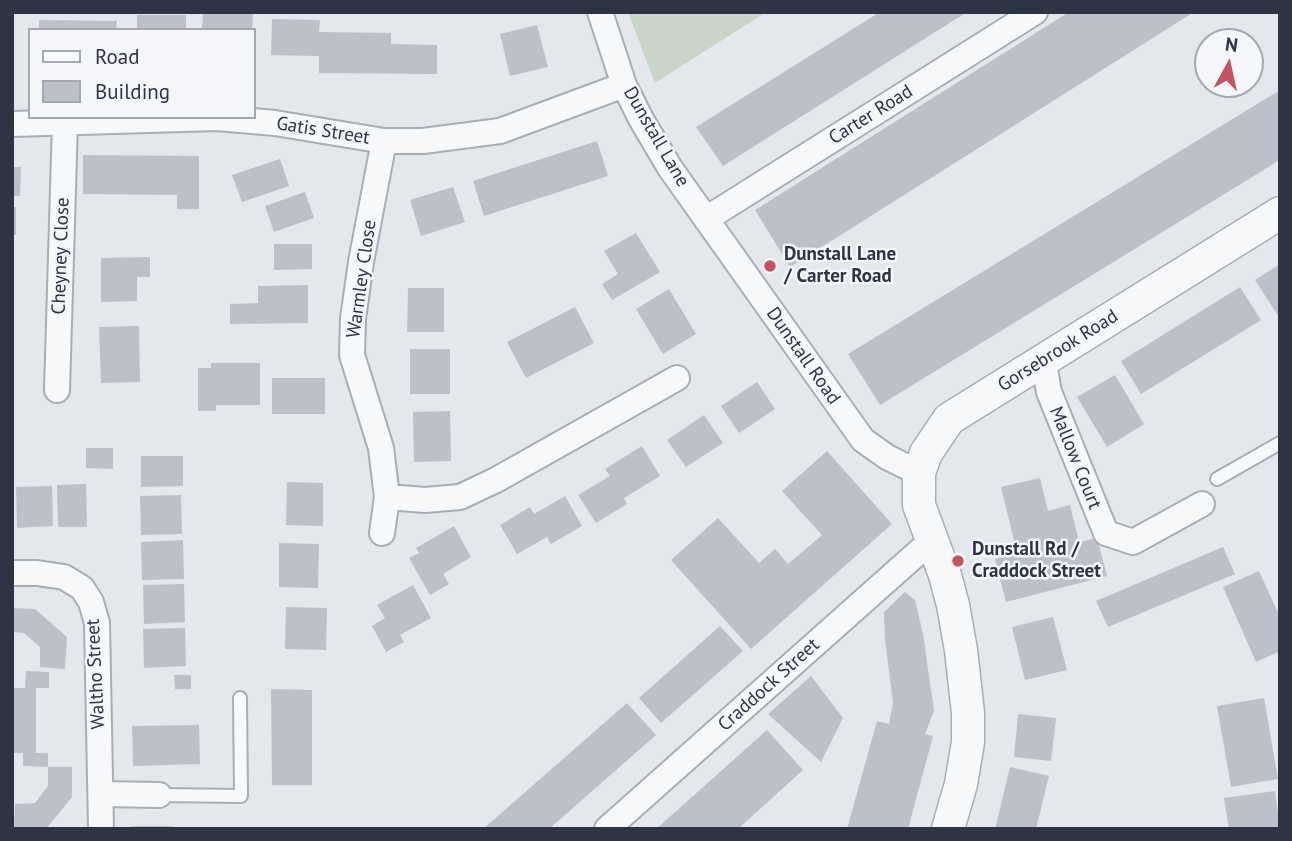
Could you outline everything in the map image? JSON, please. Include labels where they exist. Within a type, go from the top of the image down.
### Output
[{"type":"street","name":"Dunstall Lane","points":[[600,12],[624,85],[641,119],[670,168],[706,219]]},
{"type":"street","name":"Carter Road","points":[[706,219],[1035,12]]},
{"type":"street","name":"Gatis Street","points":[[229,119],[275,123],[384,141],[457,138],[500,131],[624,85]]},
{"type":"street","name":"Gatis Street","points":[[12,124],[179,119]]},
{"type":"street","name":"Cheyney Close","points":[[57,390],[65,122]]},
{"type":"street","name":"Warmley Close","points":[[382,533],[387,497],[381,448],[352,355],[353,319],[361,262],[384,141]]},
{"type":"street","name":"Gorsebrook Road","points":[[931,541],[919,505],[919,473],[926,453],[949,419],[1280,213]]},
{"type":"street","name":"Dunstall Road","points":[[706,219],[863,440],[887,457],[919,473]]},
{"type":"street","name":"Mallow Court","points":[[1043,359],[1049,392],[1107,533],[1133,542],[1202,504]]},
{"type":"street","points":[[387,497],[425,500],[460,497],[513,471],[677,378]]},
{"type":"street","points":[[931,541],[953,605],[968,713],[968,742],[963,774],[948,829]]},
{"type":"street","name":"Craddock Street","points":[[607,829],[931,541]]},
{"type":"street","name":"Waltho Street","points":[[12,573],[37,572],[64,577],[82,588],[91,602],[97,623],[101,829]]},
{"type":"street","points":[[100,794],[159,795]]},
{"type":"lane","points":[[1217,479],[1280,443]]},
{"type":"lane","points":[[159,795],[241,796],[240,698]]},
{"type":"green space","points":[[628,12],[766,12],[655,83]]},
{"type":"building","points":[[203,12],[253,13],[252,28],[202,28]]},
{"type":"building","points":[[880,12],[967,12],[723,166],[696,127]]},
{"type":"building","points":[[1069,12],[1194,12],[790,267],[755,210]]},
{"type":"building","points":[[137,15],[186,15],[186,28],[137,28]]},
{"type":"building","points":[[272,19],[320,20],[319,32],[391,33],[391,44],[437,45],[437,74],[319,73],[319,56],[271,55]]},
{"type":"building","points":[[39,20],[117,21],[116,28],[39,28]]},
{"type":"building","points":[[537,25],[548,67],[510,76],[500,34]]},
{"type":"building","points":[[1280,90],[1280,160],[880,405],[848,354]]},
{"type":"building","points":[[597,141],[608,176],[484,216],[473,181]]},
{"type":"building","points":[[83,155],[199,156],[199,209],[177,209],[177,195],[83,194]]},
{"type":"building","points":[[280,159],[289,186],[242,202],[232,175]]},
{"type":"building","points":[[12,167],[21,167],[20,196],[12,196]]},
{"type":"building","points":[[453,187],[465,222],[421,236],[410,200]]},
{"type":"building","points":[[305,192],[314,218],[274,232],[265,206]]},
{"type":"building","points":[[12,207],[16,207],[16,235],[12,235]]},
{"type":"building","points":[[636,233],[660,272],[612,300],[602,284],[618,274],[604,251]]},
{"type":"building","points":[[274,244],[312,244],[312,269],[274,270]]},
{"type":"building","points":[[150,257],[150,277],[137,277],[137,301],[101,302],[101,258]]},
{"type":"building","points":[[1280,264],[1280,319],[1255,280]]},
{"type":"building","points":[[308,285],[308,323],[230,324],[230,304],[258,303],[258,286]]},
{"type":"building","points":[[1240,287],[1261,320],[1141,394],[1121,361]]},
{"type":"building","points":[[408,288],[444,288],[444,332],[407,332]]},
{"type":"building","points":[[669,289],[696,334],[663,354],[636,309]]},
{"type":"building","points":[[575,307],[594,343],[526,378],[507,342]]},
{"type":"building","points":[[139,326],[140,382],[101,383],[99,327]]},
{"type":"building","points":[[410,349],[450,349],[450,394],[410,394]]},
{"type":"building","points":[[211,363],[260,363],[260,405],[216,405],[216,411],[198,411],[198,368],[211,368]]},
{"type":"building","points":[[1115,375],[1144,424],[1107,447],[1077,397]]},
{"type":"building","points":[[272,378],[325,378],[325,414],[272,414]]},
{"type":"building","points":[[757,382],[775,409],[739,433],[721,406]]},
{"type":"building","points":[[450,411],[451,461],[414,462],[413,412]]},
{"type":"building","points":[[704,415],[723,443],[686,467],[667,440]]},
{"type":"building","points":[[642,446],[660,476],[624,498],[627,504],[596,523],[578,495],[610,476],[605,469]]},
{"type":"building","points":[[86,448],[113,448],[113,469],[86,468]]},
{"type":"building","points":[[827,451],[892,524],[751,649],[671,560],[718,518],[759,563],[775,549],[788,564],[822,535],[782,491]]},
{"type":"building","points":[[141,456],[183,456],[183,486],[141,487]]},
{"type":"building","points":[[1040,478],[1048,511],[1070,505],[1079,542],[1097,538],[1107,576],[1006,602],[995,559],[1017,553],[1001,487]]},
{"type":"building","points":[[287,482],[323,483],[323,526],[286,525]]},
{"type":"building","points":[[86,484],[87,527],[58,527],[57,485]]},
{"type":"building","points":[[52,486],[53,526],[17,528],[16,487]]},
{"type":"building","points":[[181,495],[182,534],[141,535],[140,496]]},
{"type":"building","points":[[565,496],[582,526],[551,544],[547,537],[517,554],[500,525],[530,507],[534,514]]},
{"type":"building","points":[[454,526],[471,557],[443,574],[449,584],[430,595],[409,558],[419,553],[416,548]]},
{"type":"building","points":[[183,540],[184,579],[142,580],[141,542]]},
{"type":"building","points":[[279,543],[319,544],[318,588],[279,587]]},
{"type":"building","points":[[1223,547],[1235,574],[1108,627],[1096,601]]},
{"type":"building","points":[[1259,571],[1280,617],[1280,651],[1256,662],[1223,587]]},
{"type":"building","points":[[184,584],[185,622],[144,624],[143,585]]},
{"type":"building","points":[[413,585],[431,618],[400,635],[404,642],[386,652],[372,626],[385,618],[377,605]]},
{"type":"building","points":[[905,592],[915,600],[923,634],[934,711],[925,734],[933,736],[908,829],[847,829],[877,721],[889,724],[893,702],[884,612]]},
{"type":"building","points":[[286,607],[327,608],[326,650],[285,649]]},
{"type":"building","points":[[12,608],[35,609],[67,637],[65,669],[40,667],[40,647],[24,633],[12,632]]},
{"type":"building","points":[[1053,617],[1067,670],[1025,680],[1012,627]]},
{"type":"building","points":[[720,626],[743,651],[661,723],[639,698]]},
{"type":"building","points":[[185,628],[186,666],[144,668],[143,629]]},
{"type":"building","points":[[26,671],[49,672],[49,688],[36,688],[36,753],[48,753],[48,767],[23,766],[23,753],[12,753],[12,688],[25,688]]},
{"type":"building","points":[[174,675],[191,675],[191,689],[175,689]]},
{"type":"building","points":[[811,676],[843,718],[821,762],[768,714]]},
{"type":"building","points":[[271,689],[312,690],[312,785],[272,785]]},
{"type":"building","points":[[1264,698],[1278,779],[1231,787],[1217,706]]},
{"type":"building","points":[[627,703],[656,735],[549,829],[483,829]]},
{"type":"building","points":[[1018,714],[1056,718],[1051,761],[1014,757]]},
{"type":"building","points":[[199,725],[200,764],[133,766],[132,726]]},
{"type":"building","points":[[767,730],[803,770],[738,829],[656,829]]},
{"type":"building","points":[[48,767],[72,767],[72,797],[46,829],[14,829],[15,804],[35,803],[48,786]]},
{"type":"building","points":[[1010,767],[1049,776],[1036,829],[995,829]]},
{"type":"building","points":[[1275,791],[1280,829],[1229,829],[1224,798]]},
{"type":"building","points":[[131,826],[173,826],[173,829],[131,829]]},
{"type":"place","name":"Dunstall Lane / Carter Road","points":[[770,266]]},
{"type":"place","name":"Dunstall Rd / Craddock Street","points":[[958,561]]}]
